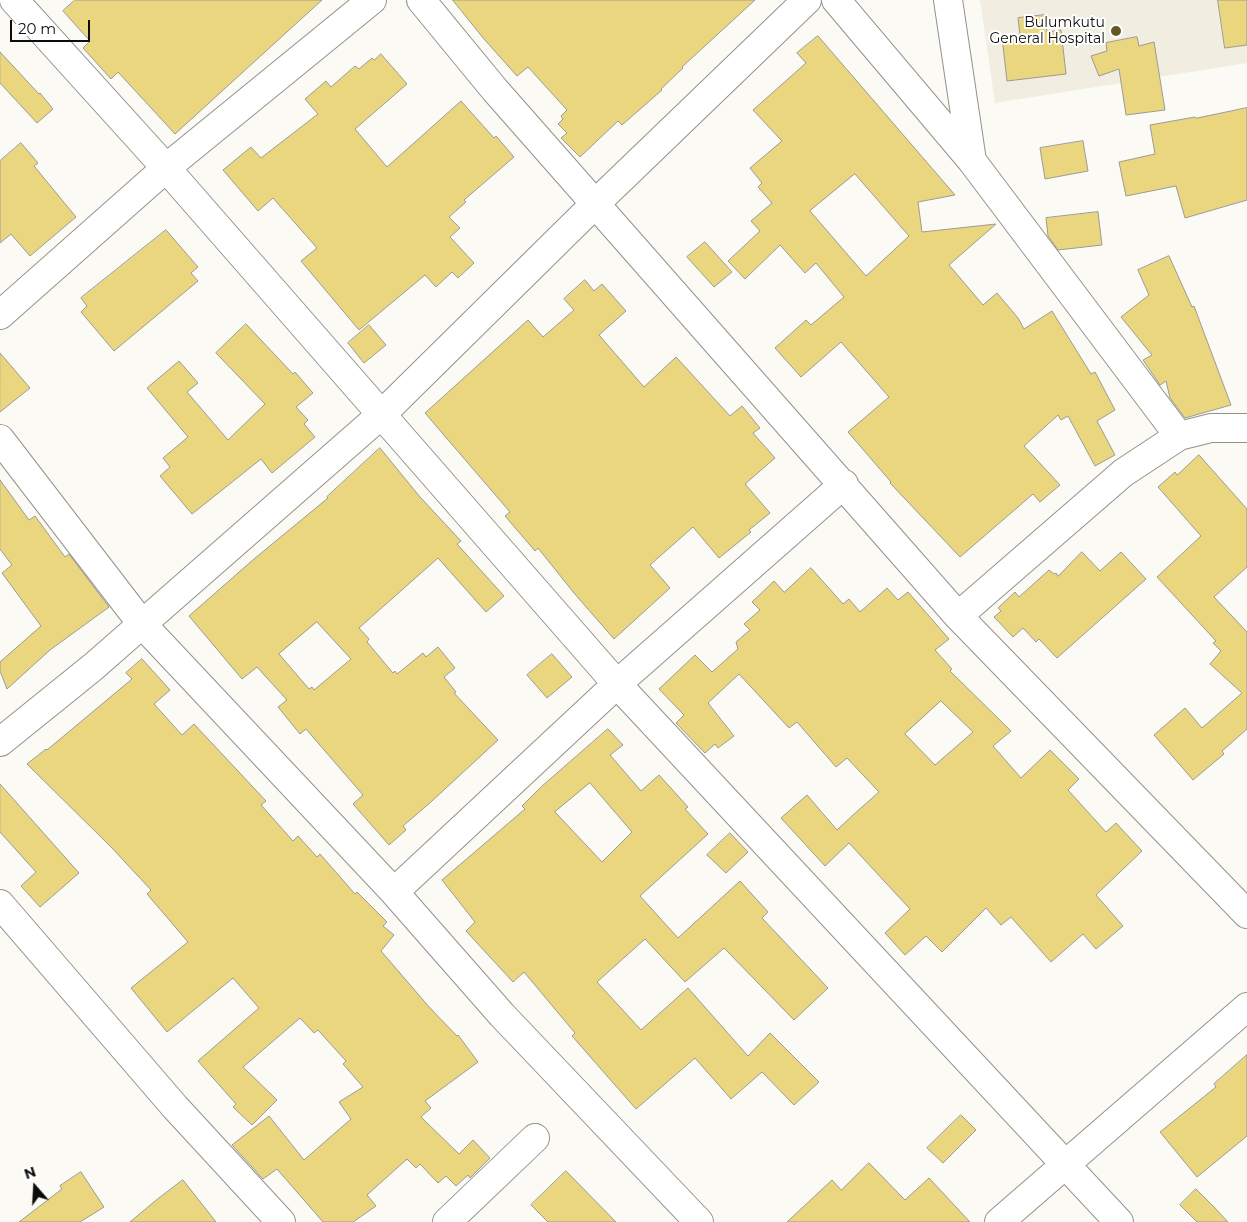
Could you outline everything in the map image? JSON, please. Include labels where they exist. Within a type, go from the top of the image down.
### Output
[{"type":"street","points":[[14,0],[166,168],[616,684],[1119,1222]]},
{"type":"street","points":[[0,315],[166,168],[372,0]]},
{"type":"street","points":[[421,0],[495,90],[844,484],[958,616],[1247,914]]},
{"type":"street","points":[[0,742],[93,667],[382,414],[595,204],[807,0]]},
{"type":"street","points":[[836,0],[972,162],[1179,436]]},
{"type":"street","points":[[948,0],[972,162]]},
{"type":"street","points":[[958,616],[1123,473],[1179,436],[1211,428],[1241,435]]},
{"type":"street","points":[[0,439],[142,624],[394,892],[502,1015],[699,1222]]},
{"type":"street","points":[[394,892],[616,684],[844,484]]},
{"type":"street","points":[[0,904],[175,1107],[281,1222]]},
{"type":"street","points":[[999,1222],[1247,1007]]},
{"type":"street","points":[[447,1222],[535,1138]]},
{"type":"shaded area","name":"Bulumkutu General Hospital","points":[[980,0],[1247,0],[1247,63],[995,103]]},
{"type":"building","points":[[75,0],[322,0],[175,134],[118,72],[111,79],[83,48],[90,41],[63,11]]},
{"type":"building","points":[[453,0],[755,0],[682,67],[662,90],[622,125],[618,121],[580,157],[561,138],[567,133],[558,124],[563,119],[561,116],[567,110],[528,67],[517,76]]},
{"type":"building","points":[[1218,0],[1247,0],[1247,45],[1225,48]]},
{"type":"building","points":[[1045,15],[1047,32],[1061,30],[1066,74],[1007,81],[1002,37],[1020,35],[1018,18]]},
{"type":"building","points":[[818,36],[955,195],[918,202],[922,232],[996,224],[949,265],[983,305],[997,293],[1018,318],[1024,329],[1052,311],[1091,374],[1095,372],[1115,410],[1097,421],[1115,455],[1095,466],[1068,416],[1061,420],[1058,415],[1024,446],[1060,485],[1040,502],[1033,494],[960,557],[890,483],[848,432],[889,397],[841,342],[801,377],[775,348],[806,320],[811,325],[844,297],[816,263],[805,273],[780,245],[745,279],[728,261],[760,231],[751,221],[772,203],[758,187],[762,183],[750,168],[782,141],[753,110],[806,63],[797,53]],"holes":[[[855,174],[909,236],[866,276],[810,211]]]},
{"type":"building","points":[[1137,37],[1139,46],[1154,42],[1165,110],[1126,115],[1119,69],[1099,76],[1091,56],[1107,51],[1106,43]]},
{"type":"building","points":[[0,52],[53,109],[37,123],[0,83]]},
{"type":"building","points":[[381,54],[407,84],[355,129],[387,167],[461,101],[514,157],[464,200],[466,202],[449,217],[460,228],[450,237],[474,263],[458,278],[452,272],[436,287],[425,275],[359,330],[301,261],[317,248],[273,198],[258,211],[223,170],[251,147],[261,158],[318,114],[305,99],[326,81],[331,87],[355,66],[359,69],[372,58],[374,60]]},
{"type":"building","points":[[1247,108],[1247,200],[1185,218],[1176,186],[1126,196],[1119,162],[1155,154],[1150,125]]},
{"type":"building","points":[[1083,141],[1088,171],[1045,179],[1040,148]]},
{"type":"building","points":[[21,143],[38,163],[34,166],[76,217],[30,256],[11,234],[0,243],[0,161]]},
{"type":"building","points":[[1098,212],[1102,245],[1058,250],[1048,236],[1046,218]]},
{"type":"building","points":[[166,230],[198,267],[191,273],[198,281],[114,351],[81,312],[87,306],[81,298]]},
{"type":"building","points":[[705,242],[732,272],[714,287],[687,257]]},
{"type":"building","points":[[1169,256],[1192,307],[1194,306],[1231,405],[1185,418],[1170,398],[1166,381],[1160,385],[1143,360],[1152,355],[1121,317],[1149,295],[1138,270]]},
{"type":"building","points":[[585,280],[594,291],[602,284],[626,311],[599,335],[644,387],[676,357],[730,416],[742,406],[760,428],[753,433],[775,458],[745,484],[770,513],[749,530],[751,532],[719,558],[693,527],[650,565],[670,588],[614,639],[538,548],[535,551],[505,516],[510,512],[425,413],[528,320],[543,337],[574,310],[564,299]]},
{"type":"building","points":[[246,324],[293,374],[295,372],[313,393],[296,407],[308,420],[304,424],[315,437],[272,473],[261,459],[192,514],[160,476],[170,467],[163,458],[188,437],[147,388],[179,361],[198,383],[187,392],[228,440],[265,404],[216,353]]},
{"type":"building","points":[[369,325],[386,345],[364,363],[348,343]]},
{"type":"building","points":[[0,353],[30,388],[0,412]]},
{"type":"building","points":[[380,448],[420,497],[461,541],[457,544],[504,596],[486,612],[438,558],[359,628],[369,639],[367,642],[393,673],[395,671],[397,674],[423,653],[426,657],[438,647],[455,668],[444,677],[456,692],[454,693],[498,740],[403,826],[406,830],[389,845],[353,804],[363,795],[306,729],[300,734],[278,707],[287,700],[257,667],[242,679],[189,616],[327,497]],"holes":[[[317,622],[351,659],[314,690],[312,687],[309,689],[279,654]]]},
{"type":"building","points":[[1199,455],[1247,509],[1247,567],[1214,597],[1247,632],[1247,729],[1222,751],[1224,754],[1193,780],[1154,735],[1185,708],[1202,728],[1242,693],[1210,664],[1221,651],[1213,643],[1216,641],[1157,577],[1201,536],[1158,487],[1175,472],[1177,475]]},
{"type":"building","points":[[0,480],[29,520],[35,516],[65,557],[69,554],[109,607],[50,650],[7,689],[0,671],[0,662],[41,626],[2,573],[12,565],[0,549]]},
{"type":"building","points":[[1082,552],[1100,571],[1121,552],[1146,579],[1057,658],[1039,639],[1036,642],[1023,628],[1013,637],[994,617],[1001,611],[998,608],[1015,592],[1019,597],[1049,570],[1058,576]]},
{"type":"building","points":[[811,568],[843,604],[849,599],[860,612],[887,588],[898,600],[908,592],[949,639],[935,650],[952,669],[950,671],[1011,731],[993,746],[1021,778],[1050,750],[1079,779],[1068,790],[1106,832],[1116,823],[1142,851],[1096,895],[1123,926],[1096,949],[1083,934],[1051,962],[1011,917],[1001,925],[986,908],[942,952],[926,936],[905,955],[885,933],[910,909],[849,843],[825,866],[781,818],[807,795],[837,830],[879,792],[847,758],[836,767],[797,722],[789,728],[739,674],[708,703],[734,736],[718,748],[715,744],[705,753],[676,723],[684,715],[659,689],[695,655],[712,672],[738,649],[736,642],[750,630],[744,624],[760,610],[752,602],[774,581],[784,592]],"holes":[[[941,701],[973,732],[935,765],[905,734]]]},
{"type":"building","points":[[552,654],[572,677],[547,698],[527,675]]},
{"type":"building","points":[[142,659],[170,690],[154,704],[182,735],[194,724],[266,801],[261,805],[293,841],[298,836],[317,857],[320,854],[355,894],[357,892],[387,922],[383,926],[394,935],[381,951],[430,1008],[458,1035],[478,1062],[425,1101],[431,1108],[421,1117],[459,1154],[473,1140],[490,1158],[470,1178],[468,1175],[456,1186],[446,1176],[438,1183],[420,1164],[416,1168],[407,1159],[367,1195],[376,1206],[353,1222],[323,1222],[277,1169],[263,1179],[232,1145],[269,1116],[304,1160],[351,1119],[339,1102],[363,1087],[343,1064],[346,1061],[318,1030],[314,1033],[300,1018],[243,1067],[277,1100],[252,1125],[233,1107],[236,1104],[198,1061],[259,1008],[233,978],[167,1032],[131,988],[188,942],[147,894],[151,890],[112,848],[27,764],[47,750],[132,679],[126,673]]},
{"type":"building","points":[[608,729],[623,745],[610,755],[641,791],[659,775],[688,807],[685,809],[708,834],[640,896],[678,938],[740,881],[768,912],[762,918],[828,988],[794,1020],[724,948],[685,982],[645,939],[597,982],[641,1030],[688,988],[748,1056],[770,1033],[819,1082],[794,1105],[762,1072],[731,1099],[695,1058],[636,1109],[572,1036],[575,1033],[524,972],[513,982],[466,931],[475,922],[442,880],[525,809],[522,806]],"holes":[[[590,783],[632,832],[602,862],[555,812]]]},
{"type":"building","points":[[0,784],[79,873],[40,907],[21,886],[36,872],[0,832]]},
{"type":"building","points":[[730,833],[748,852],[726,873],[707,855]]},
{"type":"building","points":[[1247,1055],[1247,1136],[1197,1177],[1160,1132],[1216,1087],[1214,1084]]},
{"type":"building","points":[[961,1115],[976,1130],[943,1163],[927,1148]]},
{"type":"building","points":[[869,1163],[905,1200],[929,1178],[970,1222],[787,1222],[832,1180],[841,1190]]},
{"type":"building","points":[[566,1171],[616,1222],[548,1222],[531,1205]]},
{"type":"building","points":[[81,1172],[104,1207],[80,1222],[19,1222],[62,1189],[60,1186]]},
{"type":"building","points":[[183,1180],[216,1222],[130,1222],[155,1201]]},
{"type":"building","points":[[1196,1189],[1228,1222],[1197,1222],[1180,1205]]},
{"type":"place","name":"Bulumkutu General Hospital","points":[[1116,31]]}]
